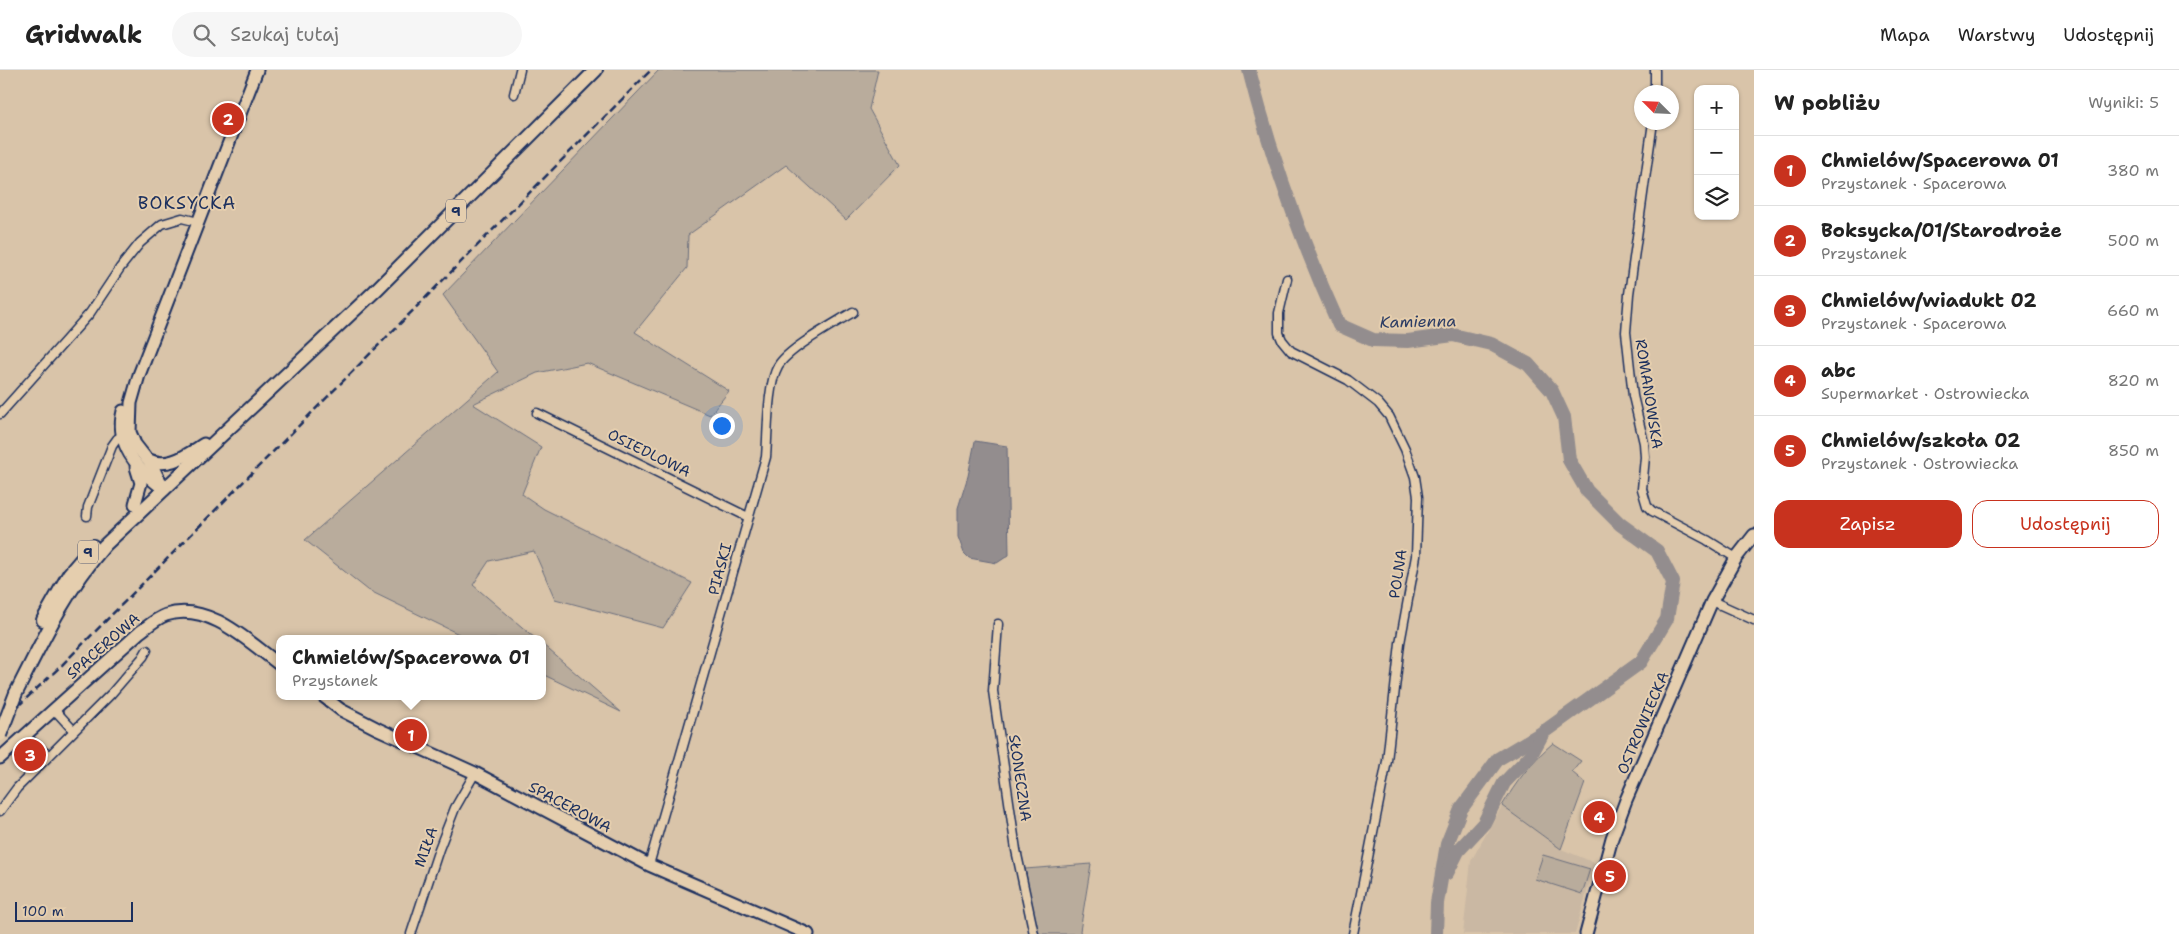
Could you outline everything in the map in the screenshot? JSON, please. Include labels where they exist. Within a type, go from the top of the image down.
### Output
[{"type":"main road","name":"9","points":[[0,736],[34,640],[62,586],[94,545],[135,504],[258,402],[375,291],[596,70]]},
{"type":"main road","name":"9","points":[[16,693],[49,626],[72,587],[106,545],[160,485],[204,444],[258,402]]},
{"type":"street","points":[[86,516],[112,446],[126,434],[139,375],[257,70]]},
{"type":"street","points":[[514,94],[520,70]]},
{"type":"street","points":[[1655,70],[1655,85]]},
{"type":"street","name":"ROMANOWSKA","points":[[1652,130],[1629,294],[1626,332],[1633,396],[1644,443],[1645,457],[1642,490],[1647,506],[1652,511],[1707,540],[1736,558]]},
{"type":"street","points":[[0,414],[90,314],[120,268],[140,243],[162,224],[182,218],[198,222]]},
{"type":"street","name":"POLNA","points":[[1287,279],[1279,313],[1279,333],[1282,340],[1291,351],[1348,380],[1378,403],[1389,416],[1405,449],[1415,477],[1418,497],[1416,556],[1400,643],[1386,761],[1353,934]]},
{"type":"street","name":"PIASKI","points":[[649,865],[766,457],[774,374],[779,364],[788,354],[852,312]]},
{"type":"street","name":"OSIEDLOWA","points":[[537,413],[748,517]]},
{"type":"street","points":[[126,434],[135,444],[144,473],[160,485]]},
{"type":"street","points":[[140,460],[167,464],[204,444]]},
{"type":"street","points":[[135,504],[141,483],[140,460]]},
{"type":"street","name":"OSTROWIECKA","points":[[1586,934],[1612,838],[1626,800],[1712,601],[1736,558],[1754,535]]},
{"type":"street","points":[[1712,601],[1754,620]]},
{"type":"street","name":"SPACEROWA","points":[[0,758],[140,632],[164,616],[174,613],[198,613],[212,619],[276,662]]},
{"type":"street","name":"SŁONECZNA","points":[[998,624],[993,691],[1016,850],[1034,934]]},
{"type":"street","points":[[0,811],[17,788],[48,755],[111,694],[144,657],[147,650]]},
{"type":"street","name":"SPACEROWA","points":[[328,700],[341,710],[474,774],[649,865],[808,934]]},
{"type":"street","points":[[54,709],[73,730]]},
{"type":"street","points":[[24,736],[48,755]]},
{"type":"street","name":"MIŁA","points":[[411,934],[439,849],[455,808],[474,774]]},
{"type":"shaded area","points":[[659,70],[878,70],[869,109],[900,165],[846,220],[786,165],[688,235],[687,268],[635,332],[729,391],[710,415],[587,363],[537,373],[473,404],[541,447],[522,494],[544,509],[692,583],[663,628],[555,599],[534,551],[489,561],[473,585],[531,635],[461,635],[368,590],[305,540],[498,372],[443,295]]},
{"type":"shaded area","points":[[975,441],[1007,446],[1009,555],[997,563],[969,558],[964,553],[958,537],[958,508],[968,476]]},
{"type":"shaded area","points":[[546,647],[621,712],[546,676]]},
{"type":"shaded area","points":[[1553,743],[1581,761],[1572,772],[1585,783],[1561,849],[1502,806],[1525,772]]},
{"type":"shaded area","points":[[1502,806],[1561,849],[1595,863],[1575,934],[1463,934],[1471,861]]},
{"type":"shaded area","points":[[1543,855],[1590,869],[1582,894],[1535,879]]},
{"type":"shaded area","points":[[1091,864],[1081,934],[1037,934],[1025,869]]},
{"type":"waterway","name":"Kamienna","points":[[1249,70],[1267,135],[1288,199],[1312,263],[1339,325],[1373,340],[1408,341],[1453,335],[1491,344],[1528,364],[1552,391],[1564,417],[1569,460],[1587,491],[1620,524],[1657,551],[1673,582],[1667,619],[1641,662],[1545,731],[1498,759],[1461,809],[1447,844],[1437,903],[1436,934]]},
{"type":"waterway","name":"Kamienna","points":[[1447,873],[1458,851],[1484,823],[1504,783],[1531,755],[1544,731]]},
{"type":"railway","points":[[0,723],[62,665],[651,70]]},
{"type":"place","name":"Boksycka/01/Starodroże","points":[[228,119]]},
{"type":"place","name":"Chmielów/Spacerowa 01","points":[[411,735]]},
{"type":"place","name":"Chmielów/wiadukt 02","points":[[30,755]]},
{"type":"place","name":"abc","points":[[1599,817]]},
{"type":"place","name":"Chmielów/szkoła 02","points":[[1610,876]]},
{"type":"district","name":"BOKSYCKA","points":[[187,203]]}]
